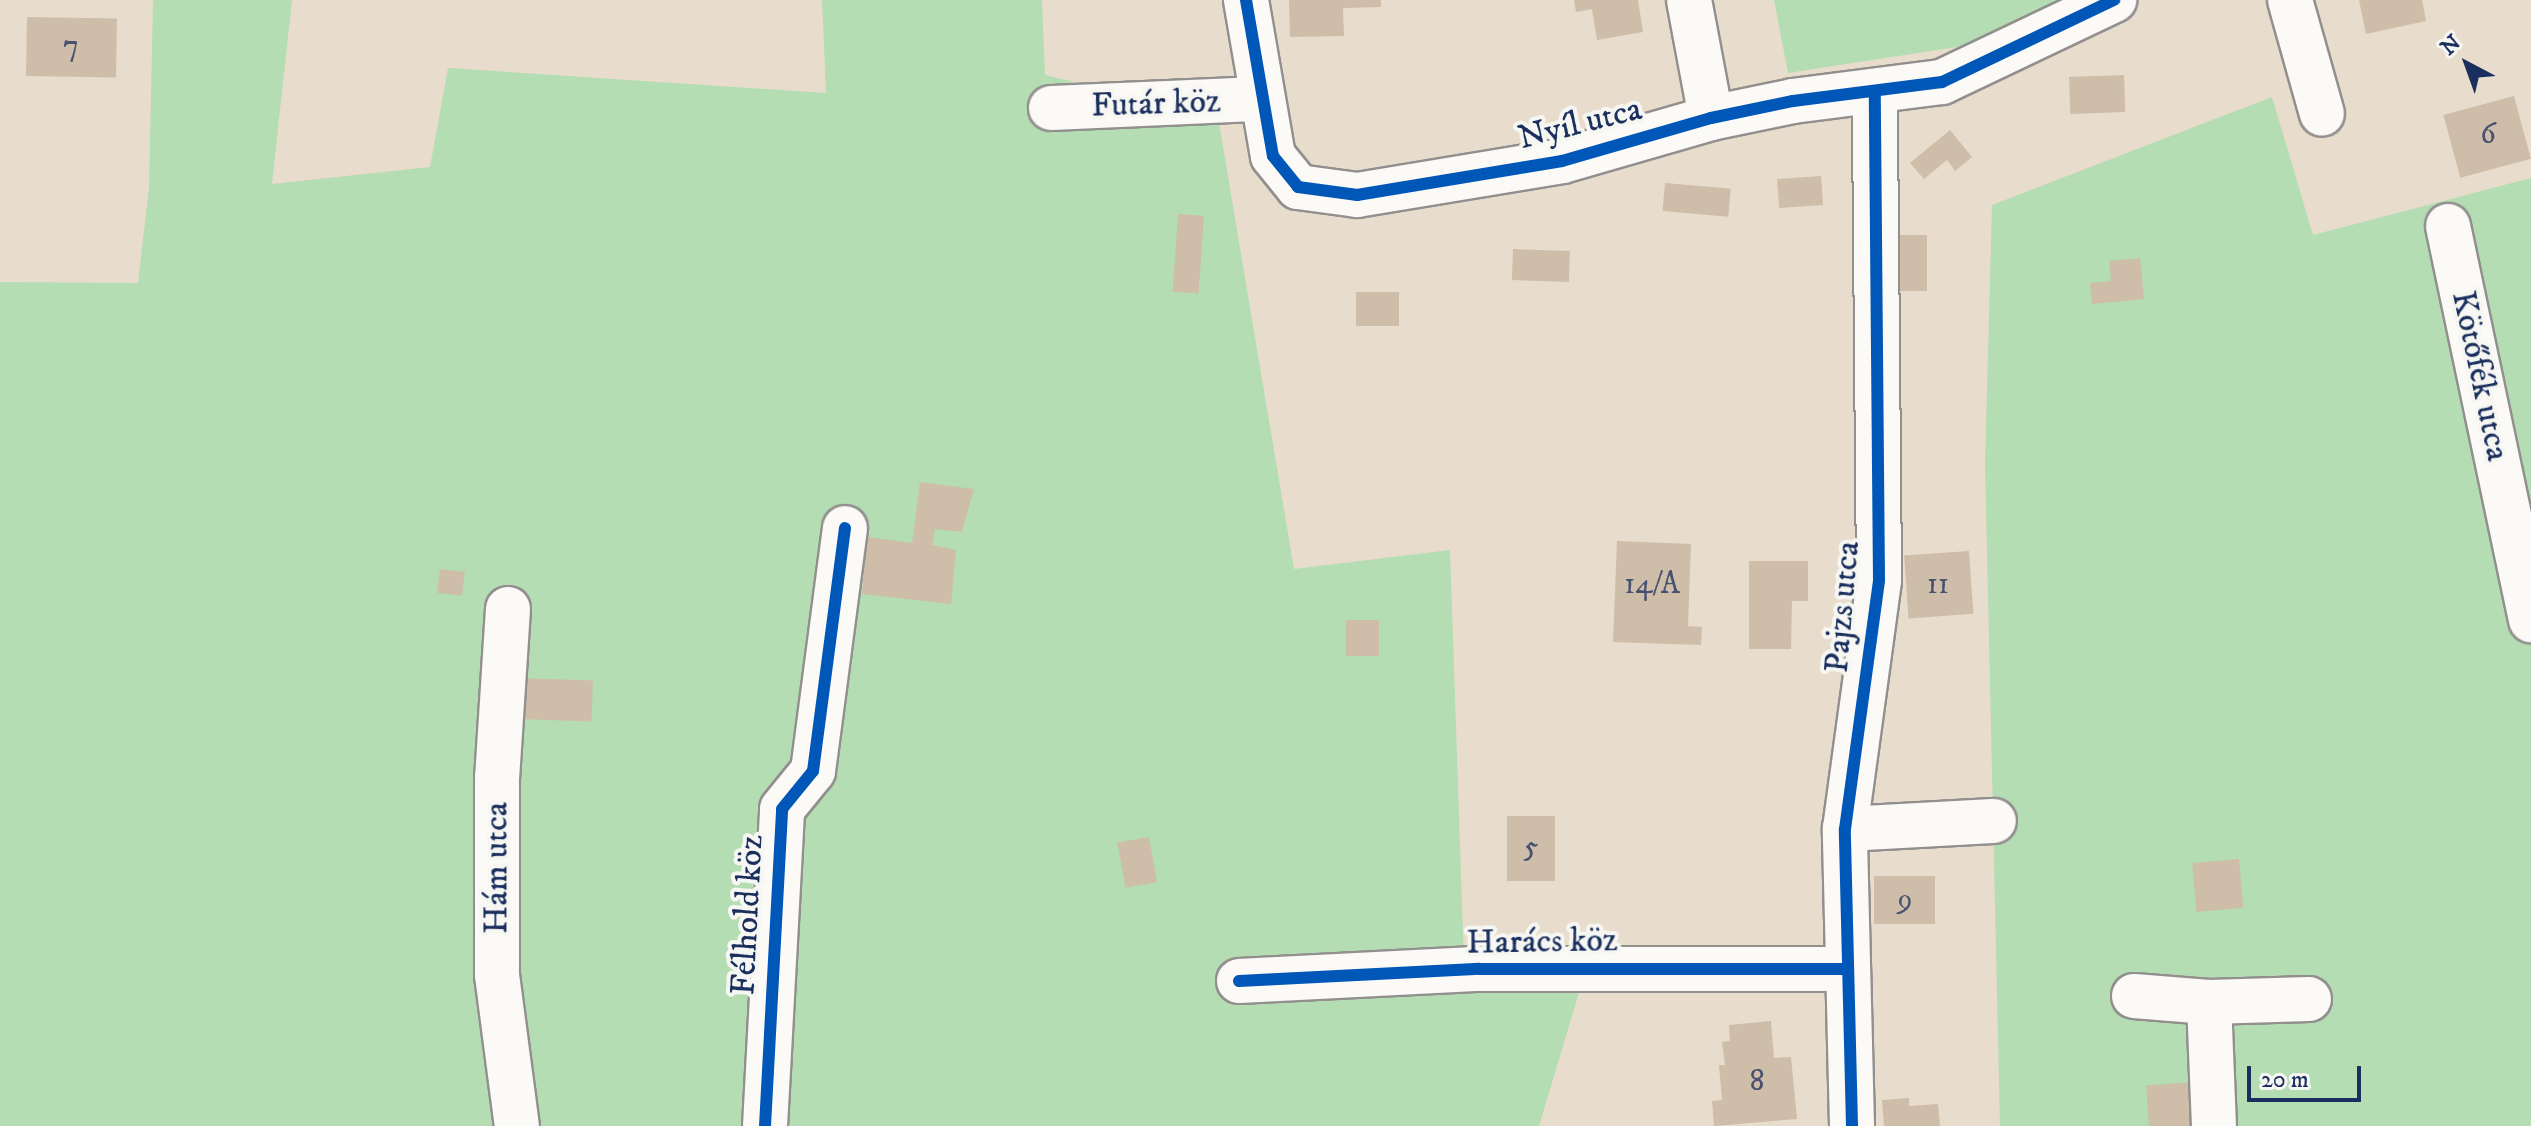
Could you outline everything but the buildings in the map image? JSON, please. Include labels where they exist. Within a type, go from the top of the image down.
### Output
[{"type":"street","points":[[1246,0],[1261,99]]},
{"type":"street","points":[[1689,0],[1711,118]]},
{"type":"street","name":"Nyíl utca","points":[[1261,99],[1273,156],[1298,187],[1357,195],[1562,161],[1711,118],[1942,82],[2114,0]]},
{"type":"street","points":[[2290,0],[2322,114]]},
{"type":"street","name":"Pajzs utca","points":[[1852,1126],[1845,969],[1845,829],[1879,580],[1875,91]]},
{"type":"street","name":"Futár köz","points":[[1051,108],[1261,99]]},
{"type":"street","name":"Kötőfék utca","points":[[2448,226],[2531,620]]},
{"type":"street","name":"Félhold köz","points":[[765,1126],[782,809],[813,771],[845,528]]},
{"type":"street","name":"Hám utca","points":[[508,609],[497,777],[497,975],[517,1126]]},
{"type":"street","points":[[1845,829],[1994,821]]},
{"type":"street","name":"Harács köz","points":[[1239,981],[1480,969],[1845,969]]},
{"type":"street","points":[[2134,996],[2209,1002],[2309,999]]},
{"type":"street","points":[[2209,1002],[2214,1126]]},
{"type":"green space","points":[[153,0],[292,0],[272,184],[430,167],[448,68],[826,93],[822,0],[1042,0],[1045,75],[1218,117],[1294,569],[1450,550],[1465,992],[1584,976],[1539,1126],[0,1126],[0,282],[138,283],[149,188]]},
{"type":"green space","points":[[1774,0],[2092,0],[2048,33],[1788,73]]},
{"type":"green space","points":[[2272,97],[2313,235],[2531,178],[2531,1126],[2000,1126],[1985,464],[1992,205]]},
{"type":"cycle path","points":[[1246,0],[1273,156],[1298,187],[1357,195],[1562,161],[1711,118],[1793,101],[1942,82],[2114,0]]},
{"type":"cycle path","points":[[1852,1126],[1845,829],[1879,580],[1875,91]]},
{"type":"cycle path","points":[[765,1126],[782,809],[813,771],[845,528]]},
{"type":"cycle path","points":[[1239,981],[1480,969],[1845,969]]}]
